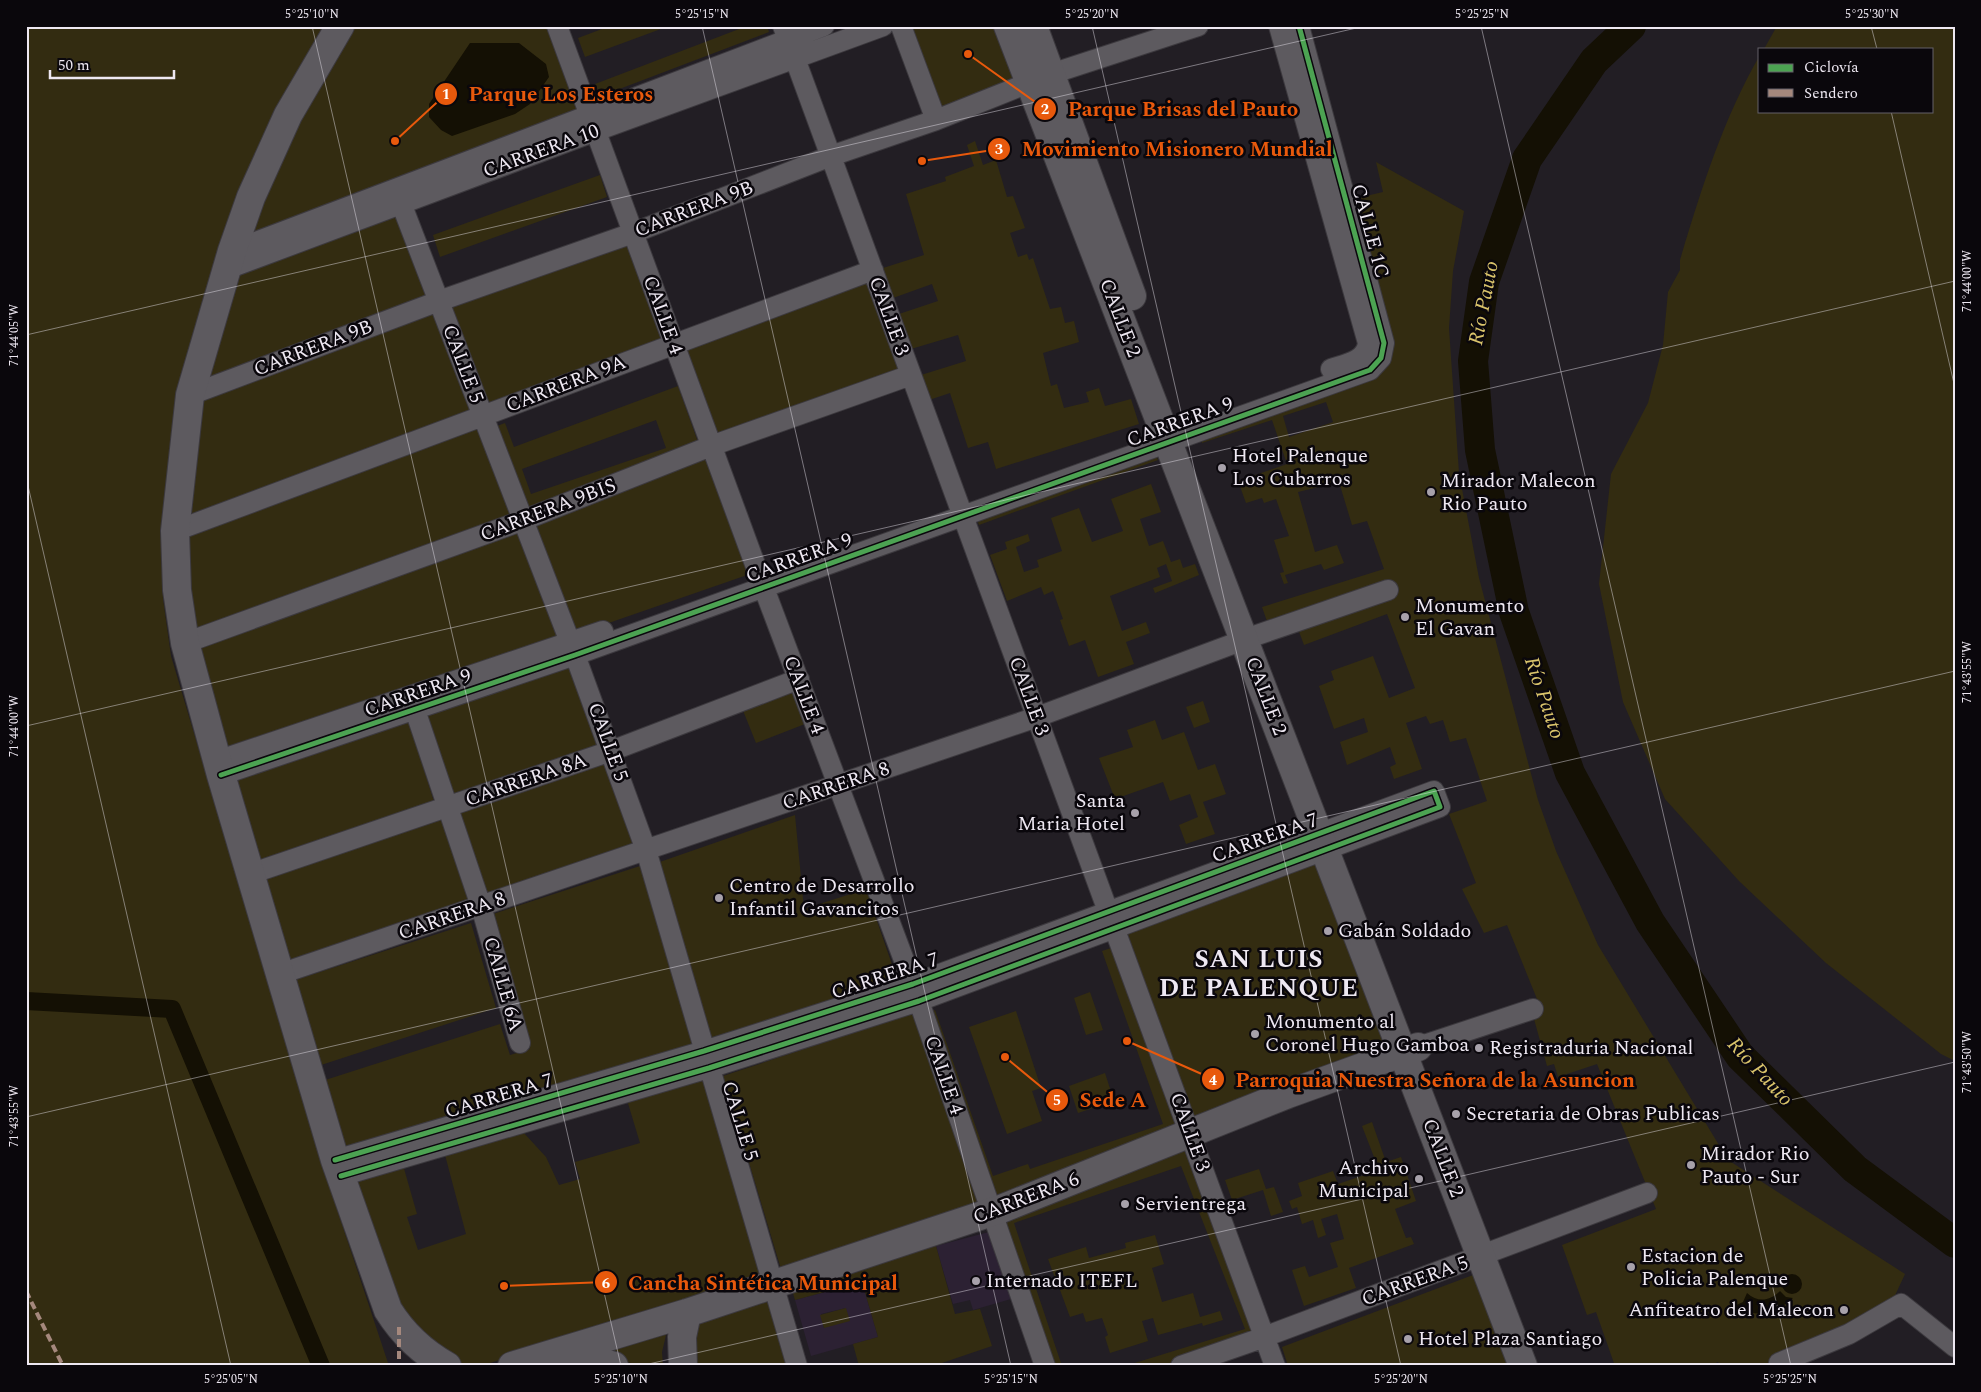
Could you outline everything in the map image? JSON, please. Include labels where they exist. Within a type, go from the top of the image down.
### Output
[{"type":"street","points":[[340,26],[288,115],[251,197],[230,260],[190,395],[175,531],[177,590],[184,643],[250,874],[338,1168],[388,1310],[399,1327],[414,1344],[447,1366]]},
{"type":"street","name":"CALLE 4","points":[[557,26],[761,581],[916,992],[1045,1366]]},
{"type":"street","name":"CARRERA 10","points":[[230,260],[593,123],[824,26]]},
{"type":"street","name":"CARRERA 10","points":[[789,41],[884,26]]},
{"type":"street","points":[[901,26],[936,120]]},
{"type":"street","name":"CALLE 2","points":[[1008,26],[1040,78],[1173,434],[1330,839],[1487,1254],[1523,1366]]},
{"type":"street","name":"CALLE 2","points":[[1033,26],[1040,78]]},
{"type":"street","name":"CARRERA 9B","points":[[190,395],[439,302],[633,233],[831,156],[936,120],[1040,78],[1198,26]]},
{"type":"street","name":"CALLE 1C","points":[[1280,26],[1367,338],[1374,356]]},
{"type":"street","name":"CALLE 1C","points":[[1299,26],[1384,343],[1374,356]]},
{"type":"street","name":"CALLE 3","points":[[789,41],[1275,1366]]},
{"type":"street","name":"CALLE 5","points":[[399,197],[573,648],[646,850],[797,1366]]},
{"type":"street","name":"CARRERA 9A","points":[[175,531],[872,270]]},
{"type":"street","name":"CARRERA 9","points":[[219,768],[573,648],[1173,434],[1370,370],[1374,356]]},
{"type":"street","name":"CARRERA 9BIS","points":[[184,643],[524,520],[711,446],[912,376]]},
{"type":"street","name":"CARRERA 8","points":[[280,974],[839,786],[1037,717],[1388,590]]},
{"type":"street","name":"CARRERA 8A","points":[[250,874],[611,751],[799,679]]},
{"type":"street","name":"CALLE 6A","points":[[412,703],[480,906],[520,1044]]},
{"type":"street","name":"CARRERA 7","points":[[338,1168],[706,1060],[916,992],[1437,799]]},
{"type":"street","name":"CARRERA 6","points":[[512,1366],[688,1313],[992,1212],[1288,1094],[1410,1050],[1533,1009]]},
{"type":"street","name":"CARRERA 5","points":[[1180,1366],[1265,1337],[1647,1193]]},
{"type":"street","name":"CALLE 2","points":[[1487,1254],[1537,1366]]},
{"type":"street","points":[[1780,1364],[1849,1334],[1901,1304],[1955,1347]]},
{"type":"street","points":[[683,1366],[682,1337],[688,1313]]},
{"type":"street","points":[[563,1351],[614,1366]]},
{"type":"shaded area","points":[[26,26],[324,26],[262,141],[161,530],[163,599],[171,656],[324,1170],[389,1366],[26,1366]]},
{"type":"shaded area","points":[[344,26],[551,26],[581,114],[239,242]]},
{"type":"shaded area","points":[[610,26],[669,26],[585,57],[578,38]]},
{"type":"shaded area","points":[[747,26],[767,26],[769,32],[601,96],[595,84]]},
{"type":"shaded area","points":[[912,26],[1004,26],[1025,81],[942,112]]},
{"type":"shaded area","points":[[1777,26],[1955,26],[1955,1061],[1941,1054],[1826,963],[1739,881],[1665,799],[1623,702],[1599,584],[1611,474],[1648,403],[1663,345],[1668,292],[1680,270],[1680,260],[1714,155],[1735,104],[1758,59],[1758,112],[1934,112],[1934,48],[1765,48]]},
{"type":"shaded area","points":[[470,43],[519,43],[546,64],[549,77],[530,104],[515,114],[452,136],[441,130],[429,117],[429,104]]},
{"type":"shaded area","points":[[975,141],[983,165],[996,160],[1007,197],[1013,196],[1025,228],[1010,233],[1018,257],[1027,254],[1029,260],[1033,258],[1050,309],[1061,307],[1065,323],[1074,321],[1079,342],[1043,353],[1051,386],[1057,384],[1064,408],[1089,402],[1086,392],[1099,388],[1105,406],[1131,399],[1139,424],[996,469],[988,442],[968,448],[950,393],[929,400],[921,375],[966,361],[958,335],[911,349],[899,314],[938,301],[932,284],[893,298],[883,268],[924,255],[906,194],[946,181],[945,177],[974,166],[967,145]]},
{"type":"shaded area","points":[[1376,162],[1464,211],[1453,271],[1449,328],[1459,473],[1479,578],[1538,800],[1556,851],[1598,945],[1728,1160],[1905,1274],[1891,1304],[1774,1366],[1720,1366],[1718,1362],[1709,1366],[1615,1366],[1596,1312],[1587,1315],[1562,1245],[1656,1209],[1597,1064],[1558,1077],[1554,1064],[1547,1066],[1534,1019],[1538,1017],[1532,1001],[1537,999],[1507,925],[1484,933],[1462,889],[1476,883],[1449,814],[1487,801],[1466,738],[1450,742],[1443,720],[1430,724],[1426,716],[1406,723],[1422,769],[1394,779],[1390,767],[1396,764],[1390,747],[1347,765],[1340,742],[1368,732],[1364,718],[1334,729],[1319,686],[1334,680],[1331,671],[1373,656],[1389,698],[1415,688],[1387,614],[1304,645],[1298,629],[1268,624],[1262,607],[1384,569],[1367,521],[1352,525],[1339,482],[1298,492],[1315,552],[1337,545],[1344,563],[1324,570],[1321,564],[1285,575],[1288,583],[1284,584],[1280,573],[1284,572],[1274,540],[1289,536],[1276,499],[1264,503],[1262,498],[1246,503],[1238,481],[1287,464],[1272,420],[1202,443],[1199,435],[1364,376],[1349,200],[1383,192]],"holes":[[[1326,402],[1333,422],[1289,437],[1283,416]]]},
{"type":"shaded area","points":[[600,175],[607,197],[440,257],[433,235]]},
{"type":"shaded area","points":[[397,211],[430,298],[199,385],[232,274]]},
{"type":"shaded area","points":[[631,238],[669,342],[486,411],[446,303]]},
{"type":"shaded area","points":[[867,278],[902,373],[716,440],[681,346]]},
{"type":"shaded area","points":[[438,304],[480,414],[178,527],[192,396]]},
{"type":"shaded area","points":[[678,386],[699,445],[529,507],[497,426],[505,423],[514,447]],"holes":[[[656,420],[666,448],[531,494],[522,469]]]},
{"type":"shaded area","points":[[479,425],[513,515],[191,630],[184,536]]},
{"type":"shaded area","points":[[1154,450],[1158,460],[979,525],[975,514]]},
{"type":"shaded area","points":[[711,457],[753,573],[574,635],[533,524]]},
{"type":"shaded area","points":[[1151,484],[1161,512],[1140,519],[1149,546],[1163,541],[1171,562],[1180,559],[1183,568],[1195,564],[1199,575],[1155,593],[1153,588],[1172,581],[1166,564],[1157,568],[1160,577],[1110,596],[1122,631],[1146,622],[1150,633],[1126,642],[1134,664],[1098,677],[1085,640],[1069,646],[1060,620],[1063,619],[1053,591],[1044,595],[1041,587],[1007,601],[990,555],[1007,549],[1005,542],[1028,534],[1030,541],[1016,547],[1024,572],[1039,567],[1037,560],[1062,551],[1051,518],[1079,508],[1092,542],[1123,531],[1111,499]]},
{"type":"shaded area","points":[[520,527],[563,639],[221,755],[191,647]]},
{"type":"shaded area","points":[[569,665],[598,749],[451,796],[423,714]]},
{"type":"shaded area","points":[[795,691],[805,724],[756,743],[742,708]]},
{"type":"shaded area","points":[[1203,701],[1210,722],[1194,728],[1186,707]]},
{"type":"shaded area","points":[[1155,720],[1162,740],[1184,732],[1198,770],[1215,764],[1226,794],[1203,802],[1215,834],[1186,844],[1179,825],[1198,817],[1190,794],[1170,801],[1163,782],[1115,799],[1099,758],[1133,747],[1127,730]]},
{"type":"shaded area","points":[[409,721],[435,805],[254,866],[228,779]]},
{"type":"shaded area","points":[[604,762],[636,849],[484,900],[457,811]]},
{"type":"shaded area","points":[[795,815],[804,909],[866,889],[898,982],[705,1047],[654,864]]},
{"type":"shaded area","points":[[442,817],[469,904],[285,965],[259,879]]},
{"type":"shaded area","points":[[1316,860],[1387,1050],[1197,1126],[1126,929]]},
{"type":"shaded area","points":[[643,865],[696,1047],[341,1154],[319,1082],[500,1024],[510,1055],[530,1049],[490,915]]},
{"type":"shaded area","points":[[471,923],[496,1008],[315,1067],[289,982]]},
{"type":"shaded area","points":[[1120,945],[1186,1131],[993,1196],[929,1012],[935,1010],[993,1176],[1028,1164],[1030,1169],[1163,1124],[1102,951]]},
{"type":"shaded area","points":[[1090,992],[1103,1030],[1086,1035],[1074,998]]},
{"type":"shaded area","points":[[1016,1011],[1041,1088],[1032,1091],[1042,1121],[1007,1134],[969,1027]]},
{"type":"shaded area","points":[[916,1012],[982,1201],[781,1269],[723,1076]]},
{"type":"shaded area","points":[[1105,1073],[1114,1101],[1078,1113],[1069,1086]]},
{"type":"shaded area","points":[[706,1074],[763,1274],[481,1366],[465,1365],[447,1356],[408,1324],[350,1180],[403,1165],[417,1214],[407,1217],[418,1250],[466,1234],[445,1155],[523,1132],[546,1157],[559,1185],[580,1179],[575,1162],[640,1143],[627,1100]]},
{"type":"shaded area","points":[[1372,1122],[1386,1162],[1401,1157],[1416,1201],[1395,1209],[1406,1238],[1411,1237],[1414,1244],[1349,1268],[1356,1288],[1304,1306],[1292,1270],[1305,1266],[1309,1277],[1338,1267],[1330,1243],[1344,1239],[1337,1214],[1321,1219],[1326,1235],[1318,1238],[1313,1220],[1302,1224],[1297,1207],[1292,1209],[1289,1201],[1302,1196],[1298,1183],[1333,1171],[1338,1184],[1379,1170],[1362,1126]]},
{"type":"shaded area","points":[[1189,1143],[1259,1333],[1165,1366],[1125,1366],[1245,1329],[1181,1166],[1014,1223],[1062,1366],[1051,1366],[999,1217]]},
{"type":"shaded area","points":[[1259,1169],[1266,1189],[1274,1187],[1283,1212],[1271,1216],[1263,1190],[1232,1200],[1225,1180]]},
{"type":"shaded area","name":"Internado ITEFL","points":[[989,1232],[1011,1299],[973,1310],[970,1300],[953,1304],[936,1246]]},
{"type":"shaded area","points":[[1155,1235],[1164,1264],[1152,1268],[1162,1302],[1193,1293],[1200,1317],[1220,1311],[1223,1320],[1203,1326],[1202,1323],[1158,1335],[1153,1318],[1142,1321],[1148,1341],[1110,1353],[1105,1337],[1108,1335],[1102,1318],[1086,1322],[1083,1313],[1070,1317],[1060,1290],[1068,1287],[1064,1275],[1055,1278],[1048,1259],[1086,1247],[1089,1258],[1126,1248],[1125,1243]]},
{"type":"shaded area","points":[[936,1246],[955,1314],[980,1309],[992,1346],[933,1366],[859,1366],[853,1344],[878,1337],[862,1282],[795,1300],[792,1290]]},
{"type":"shaded area","points":[[1788,1274],[1796,1274],[1802,1280],[1802,1288],[1796,1294],[1788,1294],[1782,1288],[1782,1280]]},
{"type":"shaded area","points":[[1473,1275],[1508,1366],[1288,1366],[1282,1347]]},
{"type":"shaded area","points":[[862,1282],[878,1337],[811,1356],[795,1300]],"holes":[[[846,1308],[824,1328],[821,1314]]]},
{"type":"shaded area","points":[[771,1290],[793,1366],[689,1366],[690,1317]]},
{"type":"shaded area","points":[[1780,1291],[1786,1297],[1793,1298],[1786,1304],[1771,1311],[1749,1313],[1732,1307],[1743,1302],[1747,1293],[1755,1298],[1764,1300]]},
{"type":"shaded area","points":[[846,1308],[850,1321],[824,1328],[820,1315]]},
{"type":"shaded area","points":[[668,1327],[662,1352],[663,1366],[639,1366],[600,1352]]},
{"type":"waterway","name":"Río Pauto","points":[[1631,26],[1594,61],[1527,159],[1484,282],[1473,361],[1480,450],[1514,612],[1570,773],[1650,922],[1740,1056],[1855,1169],[1955,1243]]},
{"type":"waterway","points":[[26,1001],[172,1009],[321,1366]]},
{"type":"marked path","points":[[26,1291],[63,1366]]},
{"type":"marked path","points":[[399,1327],[399,1366]]},
{"type":"cycle path","points":[[221,775],[575,655],[1370,370],[1381,358],[1384,343],[1299,26]]},
{"type":"cycle path","points":[[335,1160],[704,1051],[913,984],[1434,791],[1440,807],[919,1001],[709,1068],[341,1176]]},
{"type":"place","name":"Parque Brisas del Pauto","points":[[968,54]]},
{"type":"place","name":"Parque Los Esteros","points":[[395,141]]},
{"type":"place","name":"Movimiento Misionero Mundial","points":[[922,161]]},
{"type":"place","name":"Hotel Palenque Los Cubarros","points":[[1222,468]]},
{"type":"place","name":"Mirador Malecon Rio Pauto","points":[[1431,492]]},
{"type":"place","name":"Monumento El Gavan","points":[[1405,617]]},
{"type":"place","name":"Santa Maria Hotel","points":[[1135,813]]},
{"type":"place","name":"Centro de Desarrollo Infantil Gavancitos","points":[[719,898]]},
{"type":"place","name":"Gabán Soldado","points":[[1328,931]]},
{"type":"place","name":"Monumento al Coronel Hugo Gamboa","points":[[1255,1034]]},
{"type":"place","name":"Parroquia Nuestra Señora de la Asuncion","points":[[1127,1041]]},
{"type":"place","name":"Registraduria Nacional","points":[[1479,1048]]},
{"type":"place","name":"Sede A","points":[[1005,1057]]},
{"type":"place","name":"Secretaria de Obras Publicas","points":[[1456,1114]]},
{"type":"place","name":"Mirador Rio Pauto - Sur","points":[[1691,1165]]},
{"type":"place","name":"Archivo Municipal","points":[[1419,1179]]},
{"type":"place","name":"Servientrega","points":[[1125,1204]]},
{"type":"place","name":"Estacion de Policia Palenque","points":[[1631,1267]]},
{"type":"place","name":"Internado ITEFL","points":[[976,1281]]},
{"type":"place","name":"Cancha Sintética Municipal","points":[[504,1286]]},
{"type":"place","name":"Anfiteatro del Malecon","points":[[1844,1310]]},
{"type":"place","name":"Hotel Plaza Santiago","points":[[1408,1339]]},
{"type":"district","name":"SAN LUIS DE PALENQUE","points":[[1259,974]]}]
